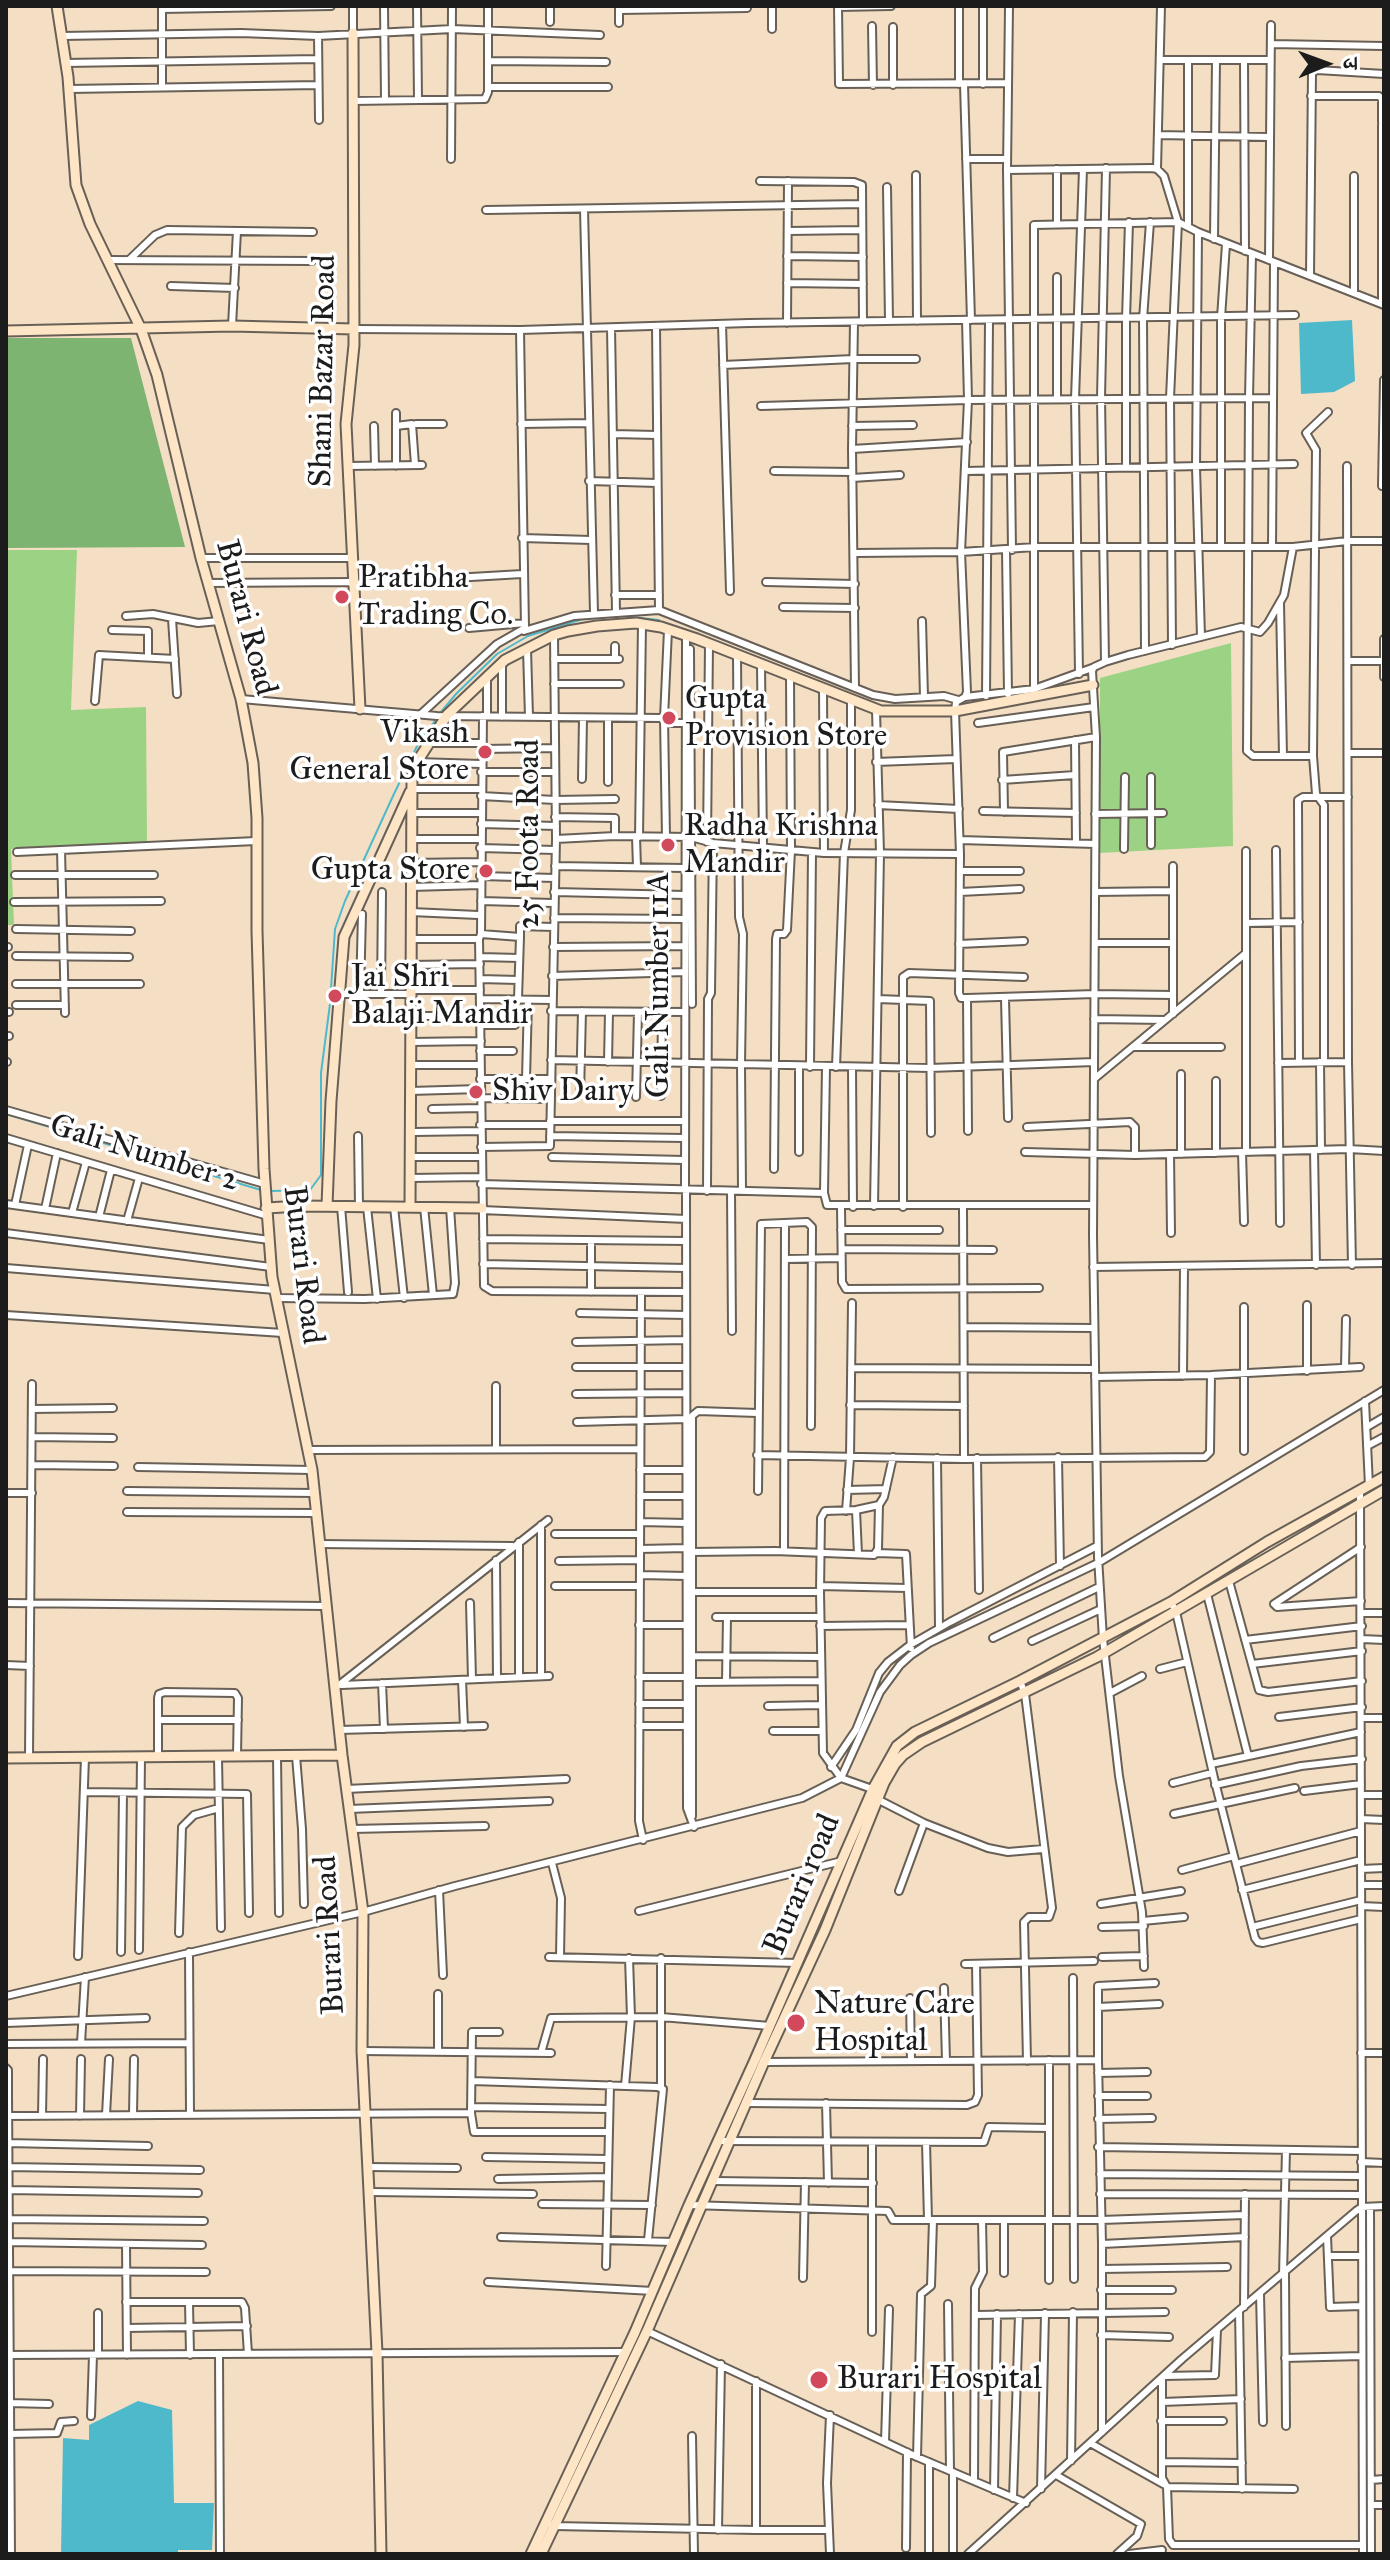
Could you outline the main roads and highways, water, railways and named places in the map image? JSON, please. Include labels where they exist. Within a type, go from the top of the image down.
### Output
[{"type":"main road","name":"Burari Road","points":[[57,6],[69,89],[76,185],[90,224],[141,329],[162,393],[201,558],[241,699],[253,763],[266,1199],[271,1267],[312,1470],[325,1606],[337,1686],[339,1730],[363,1906],[362,2051],[377,2353],[381,2554]]},
{"type":"main road","name":"Shani Bazar Road","points":[[353,33],[354,329],[346,424],[360,709]]},
{"type":"main road","points":[[6,331],[232,326],[354,329]]},
{"type":"main road","points":[[410,1207],[411,789],[416,762],[442,716],[502,663],[554,635],[597,626],[642,624],[688,636],[876,710],[958,703],[1092,677]]},
{"type":"main road","points":[[327,1206],[331,1101],[344,937],[411,789]]},
{"type":"main road","points":[[266,1199],[327,1206],[482,1209]]},
{"type":"main road","name":"Burari road","points":[[531,2554],[549,2524],[631,2354],[689,2205],[747,2103],[809,1966],[887,1761],[905,1738],[1171,1602],[1267,1542],[1384,1477]]},
{"type":"main road","name":"Burari road","points":[[631,2354],[647,2331],[703,2205],[724,2142],[770,2026],[842,1861],[895,1764],[912,1747],[1105,1652],[1384,1490]]},
{"type":"main road","points":[[6,1758],[342,1755]]},
{"type":"main road","name":"Burari road","points":[[541,2554],[549,2524]]},
{"type":"water","points":[[1352,320],[1355,381],[1334,392],[1301,394],[1299,323]]},
{"type":"water","points":[[138,2401],[172,2410],[174,2503],[214,2503],[212,2550],[178,2550],[178,2554],[61,2554],[63,2438],[89,2440],[89,2425]]},
{"type":"waterway","points":[[621,616],[659,620]]},
{"type":"waterway","points":[[441,712],[497,654],[528,636],[586,618]]},
{"type":"waterway","points":[[271,1191],[310,1190],[321,1175],[321,1073],[335,929],[420,740],[438,717]]},
{"type":"waterway","points":[[688,1030],[688,1060]]},
{"type":"waterway","points":[[688,1066],[688,1076]]},
{"type":"waterway","points":[[6,1114],[261,1190]]},
{"type":"place","name":"Pratibha Trading Co.","points":[[342,597]]},
{"type":"place","name":"Gupta Provision Store","points":[[669,718]]},
{"type":"place","name":"Vikash General Store","points":[[485,752]]},
{"type":"place","name":"Radha Krishna Mandir","points":[[668,845]]},
{"type":"place","name":"Gupta Store","points":[[486,871]]},
{"type":"place","name":"Jai Shri Balaji Mandir","points":[[335,996]]},
{"type":"place","name":"Shiv Dairy","points":[[476,1092]]},
{"type":"place","name":"Nature Care Hospital","points":[[796,2023]]},
{"type":"place","name":"Burari Hospital","points":[[819,2380]]}]
